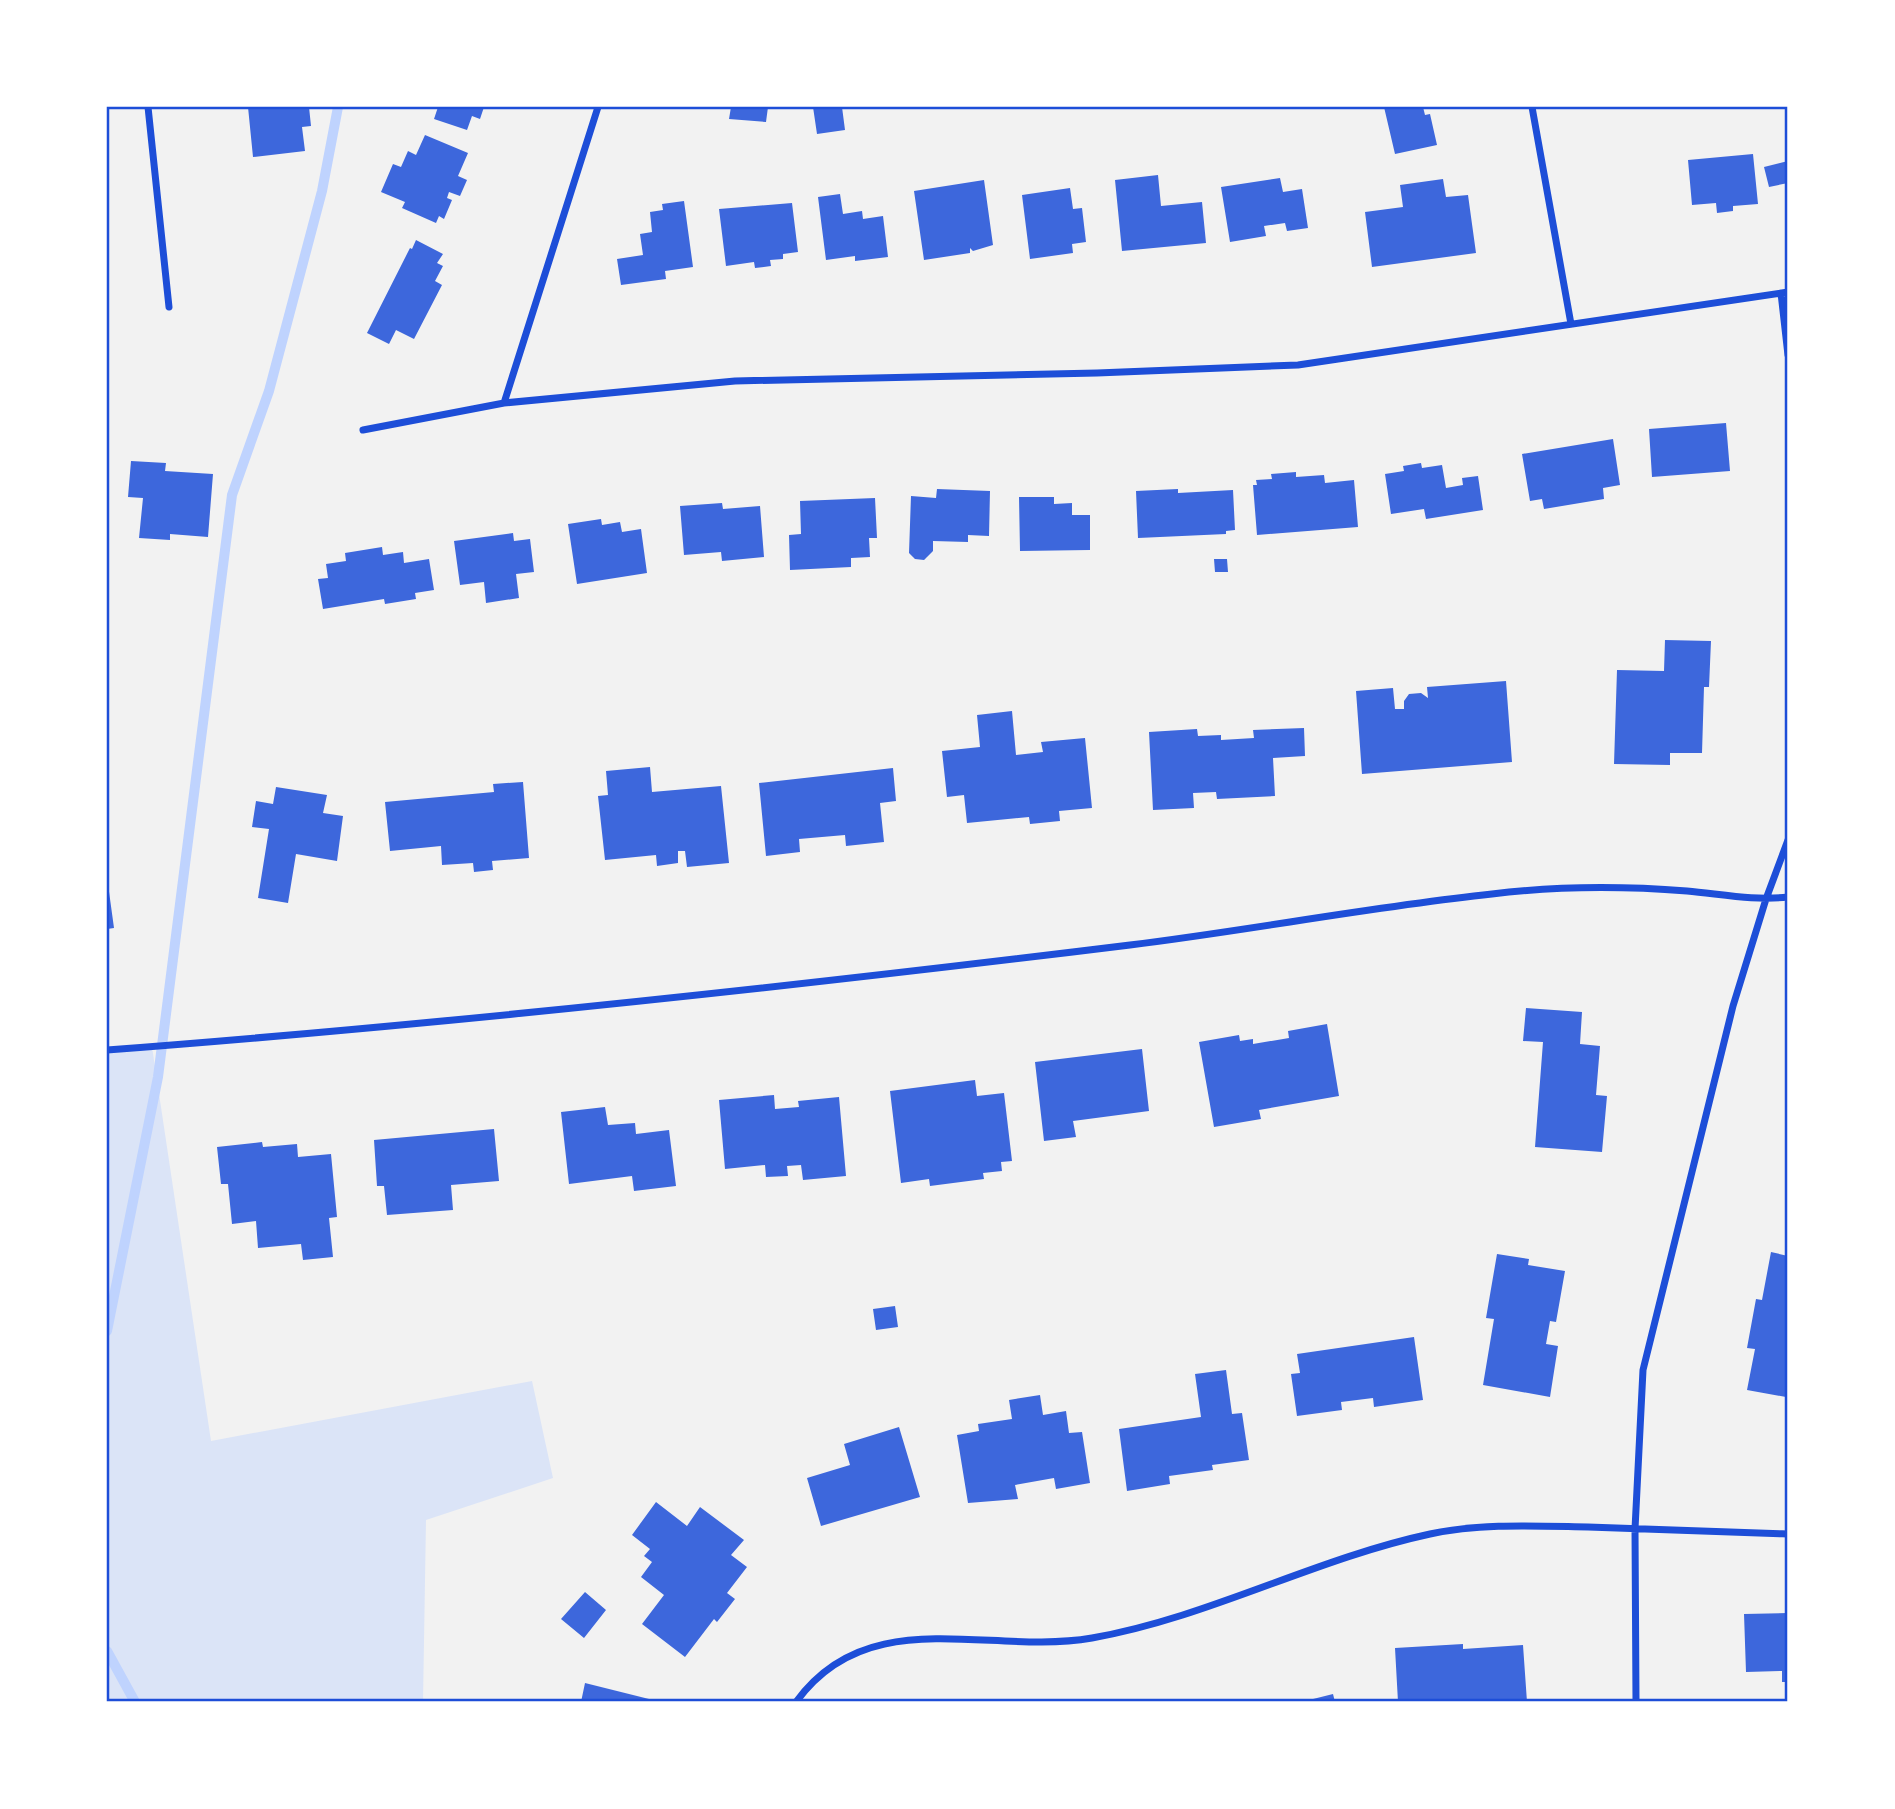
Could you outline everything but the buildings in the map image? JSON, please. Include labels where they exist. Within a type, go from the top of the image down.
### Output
[{"type":"street","points":[[148,107],[169,307]]},
{"type":"street","points":[[504,402],[598,107]]},
{"type":"street","points":[[1532,107],[1571,324]]},
{"type":"street","points":[[363,430],[504,402],[735,381],[1097,373],[1298,365],[1785,292],[1788,355]]},
{"type":"street","points":[[1636,1702],[1635,1529],[1643,1370],[1732,1006],[1788,840]]},
{"type":"street","points":[[107,1050],[512,1016],[812,984],[1137,944],[1498,893],[1580,888],[1683,891],[1766,899],[1788,897]]},
{"type":"street","points":[[796,1702],[832,1666],[865,1648],[900,1639],[1024,1643],[1089,1639],[1137,1629],[1366,1549],[1433,1533],[1513,1526],[1788,1534]]},
{"type":"shaded area","points":[[152,1047],[211,1441],[532,1381],[553,1478],[426,1520],[423,1702],[107,1702],[107,1050]]},
{"type":"waterway","points":[[107,1331],[158,1077],[232,495],[269,391],[322,191],[338,107]]},
{"type":"waterway","points":[[107,1651],[135,1702]]}]
